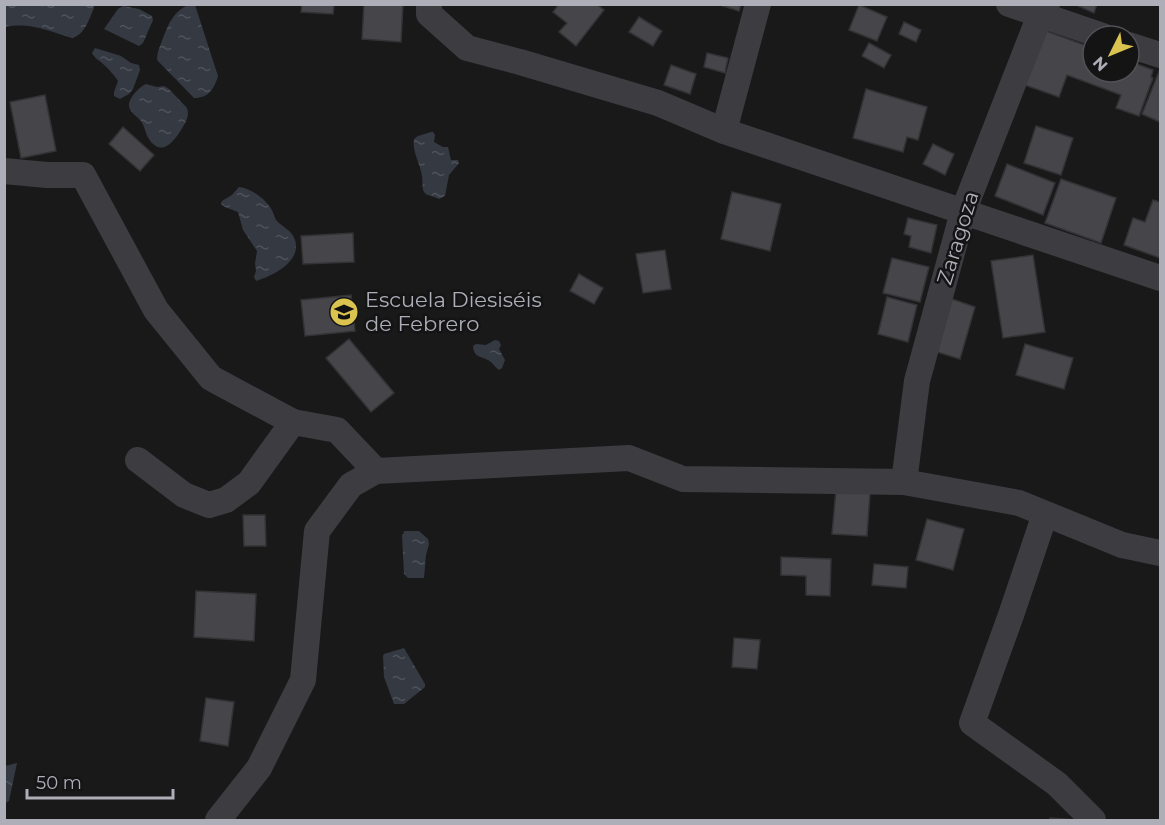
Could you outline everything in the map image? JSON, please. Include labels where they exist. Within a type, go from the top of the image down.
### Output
[{"type":"street","points":[[429,4],[429,14],[467,48],[658,103],[724,131],[1161,278]]},
{"type":"street","points":[[724,131],[758,4]]},
{"type":"street","points":[[1009,4],[1043,10],[1081,26]]},
{"type":"street","name":"Zaragoza","points":[[904,482],[918,381],[963,212],[1043,10]]},
{"type":"street","points":[[1141,49],[1161,55]]},
{"type":"street","points":[[4,171],[47,175],[83,175],[156,310],[211,378],[293,422],[336,430],[376,471]]},
{"type":"street","points":[[138,460],[184,495],[209,505],[226,500],[249,483],[293,422]]},
{"type":"street","points":[[218,820],[259,768],[303,680],[317,531],[351,484],[376,471],[629,458],[683,479],[904,482],[1019,503],[1122,545],[1161,553]]},
{"type":"street","points":[[1045,514],[972,723],[1057,784],[1093,820]]},
{"type":"water","points":[[94,4],[83,30],[72,38],[31,26],[5,27],[5,5]]},
{"type":"water","points":[[190,4],[195,5],[218,76],[210,92],[199,98],[194,98],[157,60],[159,48],[172,19],[179,10]]},
{"type":"water","points":[[123,6],[139,9],[152,16],[153,20],[143,43],[139,46],[104,29],[118,9]]},
{"type":"water","points":[[95,48],[121,56],[139,65],[140,70],[129,94],[120,99],[114,96],[118,81],[95,58],[92,53]]},
{"type":"water","points":[[146,84],[164,86],[187,108],[187,117],[181,130],[167,146],[158,147],[153,144],[141,121],[132,113],[129,106],[134,94]]},
{"type":"water","points":[[431,132],[435,135],[434,142],[448,147],[451,160],[458,160],[459,163],[449,175],[445,196],[439,199],[423,191],[421,171],[414,148],[414,139]]},
{"type":"water","points":[[239,187],[252,191],[264,200],[276,220],[289,231],[295,240],[296,248],[290,261],[277,272],[256,281],[254,277],[257,251],[243,230],[238,212],[221,204]]},
{"type":"water","points":[[495,340],[501,345],[499,349],[505,360],[499,370],[489,361],[477,355],[473,346],[486,345]]},
{"type":"water","points":[[405,531],[419,531],[428,539],[424,578],[408,578],[404,574],[402,535]]},
{"type":"water","points":[[404,648],[425,687],[404,704],[394,704],[384,677],[383,656]]},
{"type":"water","points":[[17,763],[9,801],[5,803],[5,766]]},
{"type":"building","points":[[302,4],[334,4],[333,14],[301,12]]},
{"type":"building","points":[[364,4],[403,4],[401,42],[362,39]]},
{"type":"building","points":[[559,4],[596,4],[604,10],[576,46],[559,32],[567,23],[553,12]]},
{"type":"building","points":[[717,4],[741,4],[739,11]]},
{"type":"building","points":[[1074,4],[1097,4],[1094,13]]},
{"type":"building","points":[[859,5],[887,17],[877,41],[849,30]]},
{"type":"building","points":[[639,17],[662,31],[653,46],[629,32]]},
{"type":"building","points":[[904,22],[921,30],[916,42],[899,34]]},
{"type":"building","points":[[1041,29],[1081,44],[1081,80],[1067,75],[1059,97],[1022,84]]},
{"type":"building","points":[[869,43],[891,55],[884,68],[862,56]]},
{"type":"building","points":[[707,53],[728,58],[725,73],[704,67]]},
{"type":"building","points":[[671,65],[696,74],[690,94],[664,85]]},
{"type":"building","points":[[1141,66],[1153,70],[1151,77],[1153,78],[1139,116],[1116,108],[1121,95],[1091,84],[1141,84]]},
{"type":"building","points":[[1160,69],[1160,122],[1142,114]]},
{"type":"building","points":[[866,89],[927,107],[918,140],[907,137],[903,152],[853,138]]},
{"type":"building","points":[[45,95],[56,151],[21,158],[10,102]]},
{"type":"building","points":[[1036,126],[1073,138],[1061,175],[1024,163]]},
{"type":"building","points":[[123,127],[154,155],[140,171],[109,144]]},
{"type":"building","points":[[933,144],[954,154],[945,175],[923,164]]},
{"type":"building","points":[[1007,164],[1055,183],[1043,215],[995,196]]},
{"type":"building","points":[[1061,179],[1116,198],[1101,243],[1045,223]]},
{"type":"building","points":[[732,192],[781,204],[770,251],[721,239]]},
{"type":"building","points":[[1153,200],[1160,202],[1160,258],[1124,245],[1133,218],[1145,222]]},
{"type":"building","points":[[908,218],[937,225],[931,253],[909,247],[911,236],[904,234]]},
{"type":"building","points":[[353,233],[354,262],[303,264],[301,236]]},
{"type":"building","points":[[665,250],[671,289],[643,293],[636,254]]},
{"type":"building","points":[[1033,255],[1045,332],[1003,338],[991,261]]},
{"type":"building","points":[[892,258],[929,267],[920,302],[883,293]]},
{"type":"building","points":[[579,274],[603,288],[594,304],[570,291]]},
{"type":"building","points":[[351,295],[355,331],[305,336],[301,300]]},
{"type":"building","points":[[887,297],[917,305],[908,342],[878,334]]},
{"type":"building","points":[[952,299],[975,307],[960,359],[937,352]]},
{"type":"building","points":[[349,339],[394,393],[371,412],[326,358]]},
{"type":"building","points":[[1025,344],[1073,358],[1064,389],[1016,375]]},
{"type":"building","points":[[836,490],[870,493],[867,536],[832,534]]},
{"type":"building","points":[[243,515],[265,515],[266,546],[244,546]]},
{"type":"building","points":[[927,519],[964,529],[953,570],[916,560]]},
{"type":"building","points":[[781,557],[831,559],[830,596],[806,595],[806,576],[781,575]]},
{"type":"building","points":[[874,564],[908,567],[906,588],[872,585]]},
{"type":"building","points":[[196,591],[256,594],[254,641],[194,637]]},
{"type":"building","points":[[734,638],[760,640],[757,669],[732,667]]},
{"type":"building","points":[[206,698],[234,702],[228,746],[200,741]]},
{"type":"building","points":[[1050,818],[1079,820],[1050,820]]},
{"type":"place","name":"Escuela Diesiséis de Febrero","points":[[344,312]]}]
